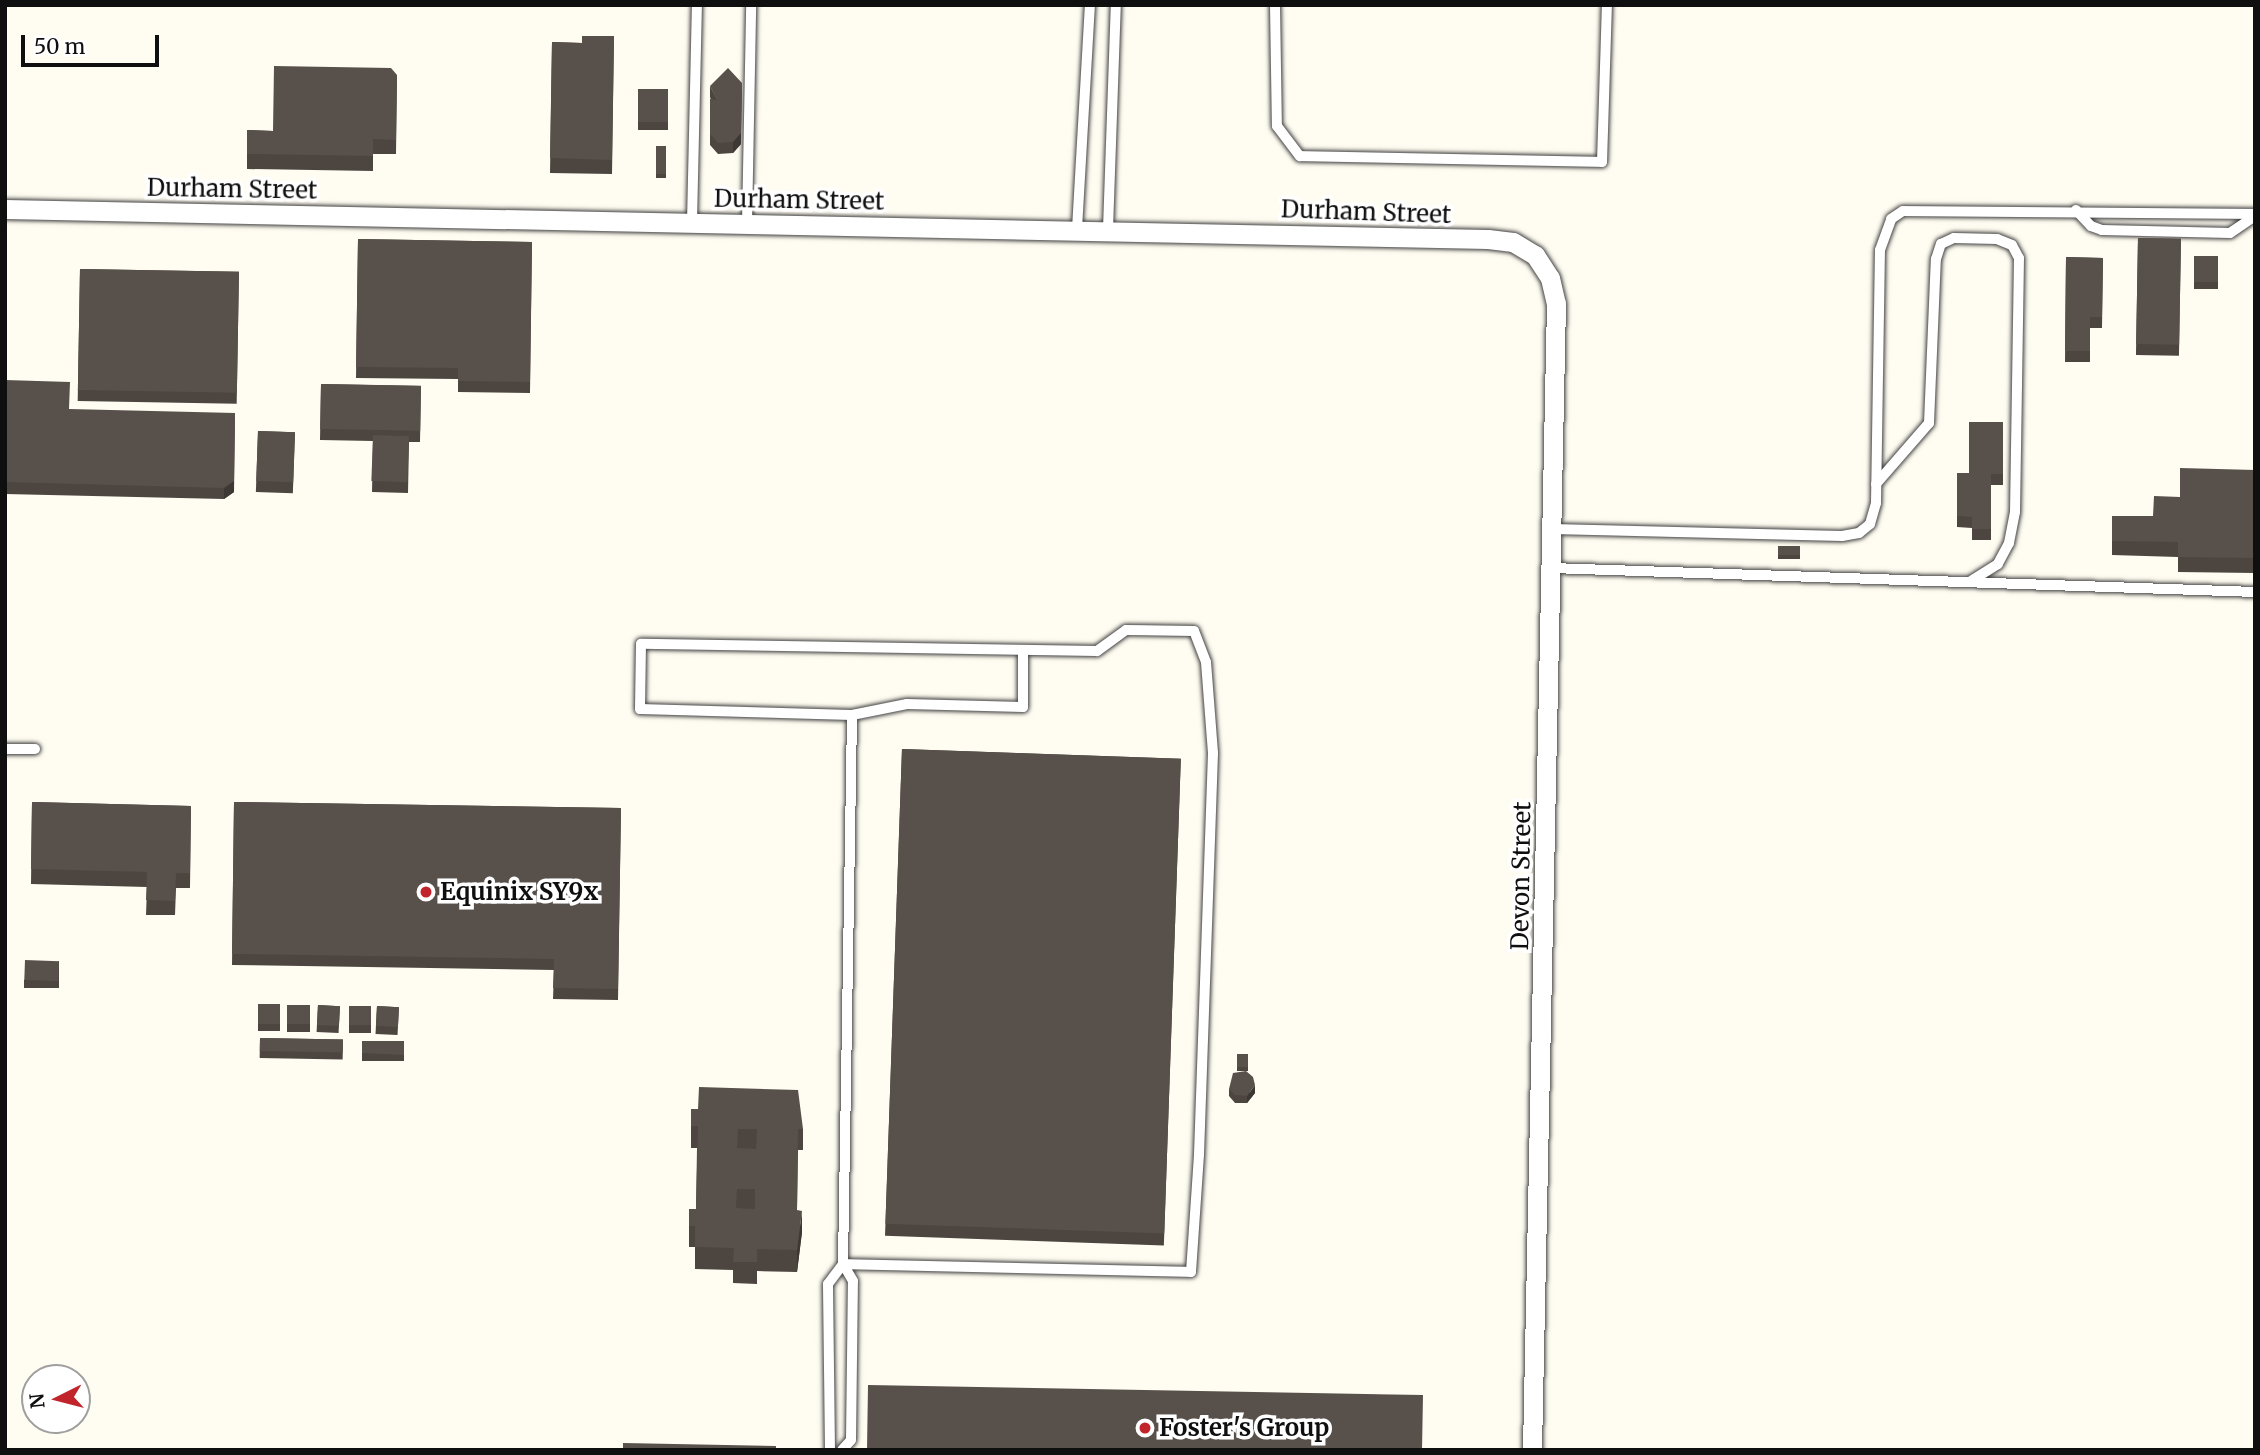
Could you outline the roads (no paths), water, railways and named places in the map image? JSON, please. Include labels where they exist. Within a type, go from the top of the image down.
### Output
[{"type":"street","name":"Durham Street","points":[[5,209],[1108,229],[1513,242],[1535,255],[1550,278],[1556,303]]},
{"type":"street","name":"Devon Street","points":[[1532,1450],[1556,303]]},
{"type":"lane","points":[[692,222],[697,5]]},
{"type":"lane","points":[[747,223],[751,5]]},
{"type":"lane","points":[[1077,229],[1090,5]]},
{"type":"lane","points":[[1108,229],[1116,5]]},
{"type":"lane","points":[[1275,5],[1277,126],[1300,156],[1602,162],[1607,5]]},
{"type":"lane","points":[[1552,529],[1842,536],[1859,533],[1870,524],[1876,484],[1880,250],[1891,219],[1920,208],[2255,215]]},
{"type":"lane","points":[[2076,210],[2091,226],[2102,230],[2230,233],[2255,215]]},
{"type":"lane","points":[[1876,484],[1929,423],[1936,259],[1941,244],[1954,238],[1997,239],[2012,245],[2019,258],[2015,512],[2009,543],[1998,564],[1967,582]]},
{"type":"lane","points":[[1551,568],[2255,592]]},
{"type":"lane","points":[[843,1264],[1191,1272],[1199,1154],[1213,753],[1206,662],[1194,631],[1126,630],[1097,651],[641,644],[640,709],[852,715],[907,704],[1023,707],[1023,650]]},
{"type":"lane","points":[[842,1450],[850,1440],[853,1281],[843,1264],[852,715]]},
{"type":"lane","points":[[5,749],[35,749]]},
{"type":"lane","points":[[830,1450],[832,1379],[827,1361],[828,1284],[843,1264]]},
{"type":"place","name":"Equinix SY9x","points":[[426,892]]},
{"type":"place","name":"Foster's Group","points":[[1145,1428]]}]
